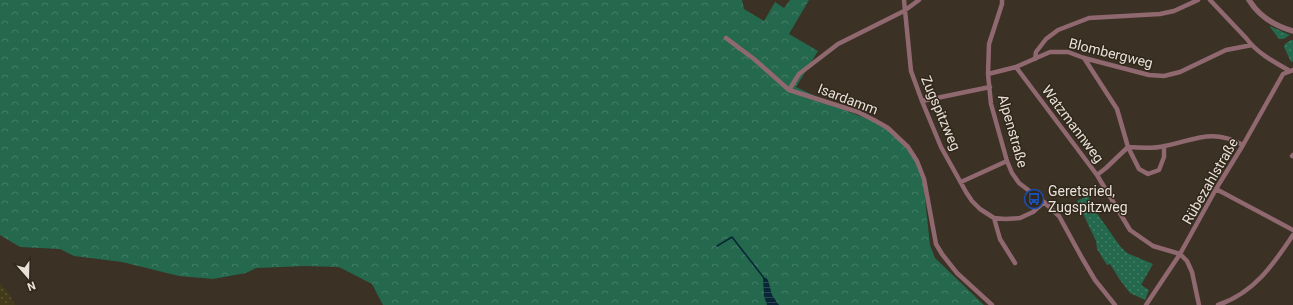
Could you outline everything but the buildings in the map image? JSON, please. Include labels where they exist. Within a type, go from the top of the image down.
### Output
[{"type":"street","name":"Zugspitzweg","points":[[904,0],[911,72],[922,101],[941,146],[972,201],[980,209],[994,218]]},
{"type":"street","points":[[789,90],[799,74],[838,44],[904,11],[919,0]]},
{"type":"street","name":"Alpenstraße","points":[[1002,0],[989,44],[988,74],[991,104],[1007,161],[1012,173],[1020,182],[1059,216],[1095,280],[1115,305]]},
{"type":"street","points":[[1035,59],[1036,52],[1046,39],[1058,30],[1089,18],[1160,14],[1174,11],[1198,0]]},
{"type":"street","points":[[1210,0],[1252,45],[1275,62],[1291,70]]},
{"type":"street","points":[[1249,0],[1262,15],[1274,24],[1293,31]]},
{"type":"street","name":"Isardamm","points":[[726,38],[754,59],[789,90],[858,112],[888,128],[908,147],[917,161],[924,179],[936,244],[956,273],[992,305]]},
{"type":"street","name":"Blombergweg","points":[[988,74],[1016,67],[1050,52],[1068,52],[1084,58],[1149,75],[1164,76],[1180,72],[1226,50],[1252,45]]},
{"type":"street","points":[[1084,58],[1117,109],[1128,148],[1139,169],[1148,174],[1159,170],[1164,157],[1164,146]]},
{"type":"street","name":"Watzmannweg","points":[[1016,67],[1097,175],[1130,230],[1153,246],[1180,254]]},
{"type":"street","name":"Rübezahlstraße","points":[[1146,305],[1180,254],[1283,74],[1291,70]]},
{"type":"street","points":[[922,101],[990,87]]},
{"type":"street","points":[[1097,175],[1128,148],[1164,146],[1198,137],[1210,136],[1220,137],[1243,145]]},
{"type":"street","points":[[961,182],[1007,161]]},
{"type":"street","points":[[1216,189],[1293,230]]},
{"type":"street","points":[[1015,263],[1000,239],[994,218],[1020,218],[1033,212],[1044,202]]},
{"type":"street","points":[[1218,305],[1226,303],[1250,289],[1274,264],[1293,235]]},
{"type":"street","points":[[1180,254],[1187,261],[1192,272],[1199,305]]},
{"type":"green space","points":[[0,0],[742,0],[744,9],[764,21],[775,2],[784,8],[790,0],[809,0],[789,34],[818,51],[796,87],[849,112],[874,121],[887,129],[907,148],[916,161],[923,180],[930,245],[935,258],[984,305],[383,305],[372,284],[339,267],[305,266],[256,268],[246,273],[213,279],[179,276],[122,262],[74,256],[60,249],[20,247],[0,235]]},
{"type":"green space","points":[[1270,26],[1290,35],[1283,39],[1279,39]]},
{"type":"green space","points":[[1293,40],[1293,61],[1291,62],[1284,47],[1285,44]]},
{"type":"green space","points":[[1088,195],[1096,212],[1120,246],[1127,253],[1153,264],[1141,285],[1149,290],[1145,300],[1130,293],[1110,264],[1107,265],[1097,249],[1096,241],[1077,201]]},
{"type":"sand","points":[[0,283],[9,294],[15,305],[0,305]]},
{"type":"water","points":[[765,277],[768,280],[772,295],[779,305],[767,305],[764,296],[763,278]]},
{"type":"waterway","points":[[717,246],[732,237],[764,278]]},
{"type":"place","name":"Geretsried, Zugspitzweg","points":[[1034,199]]}]
